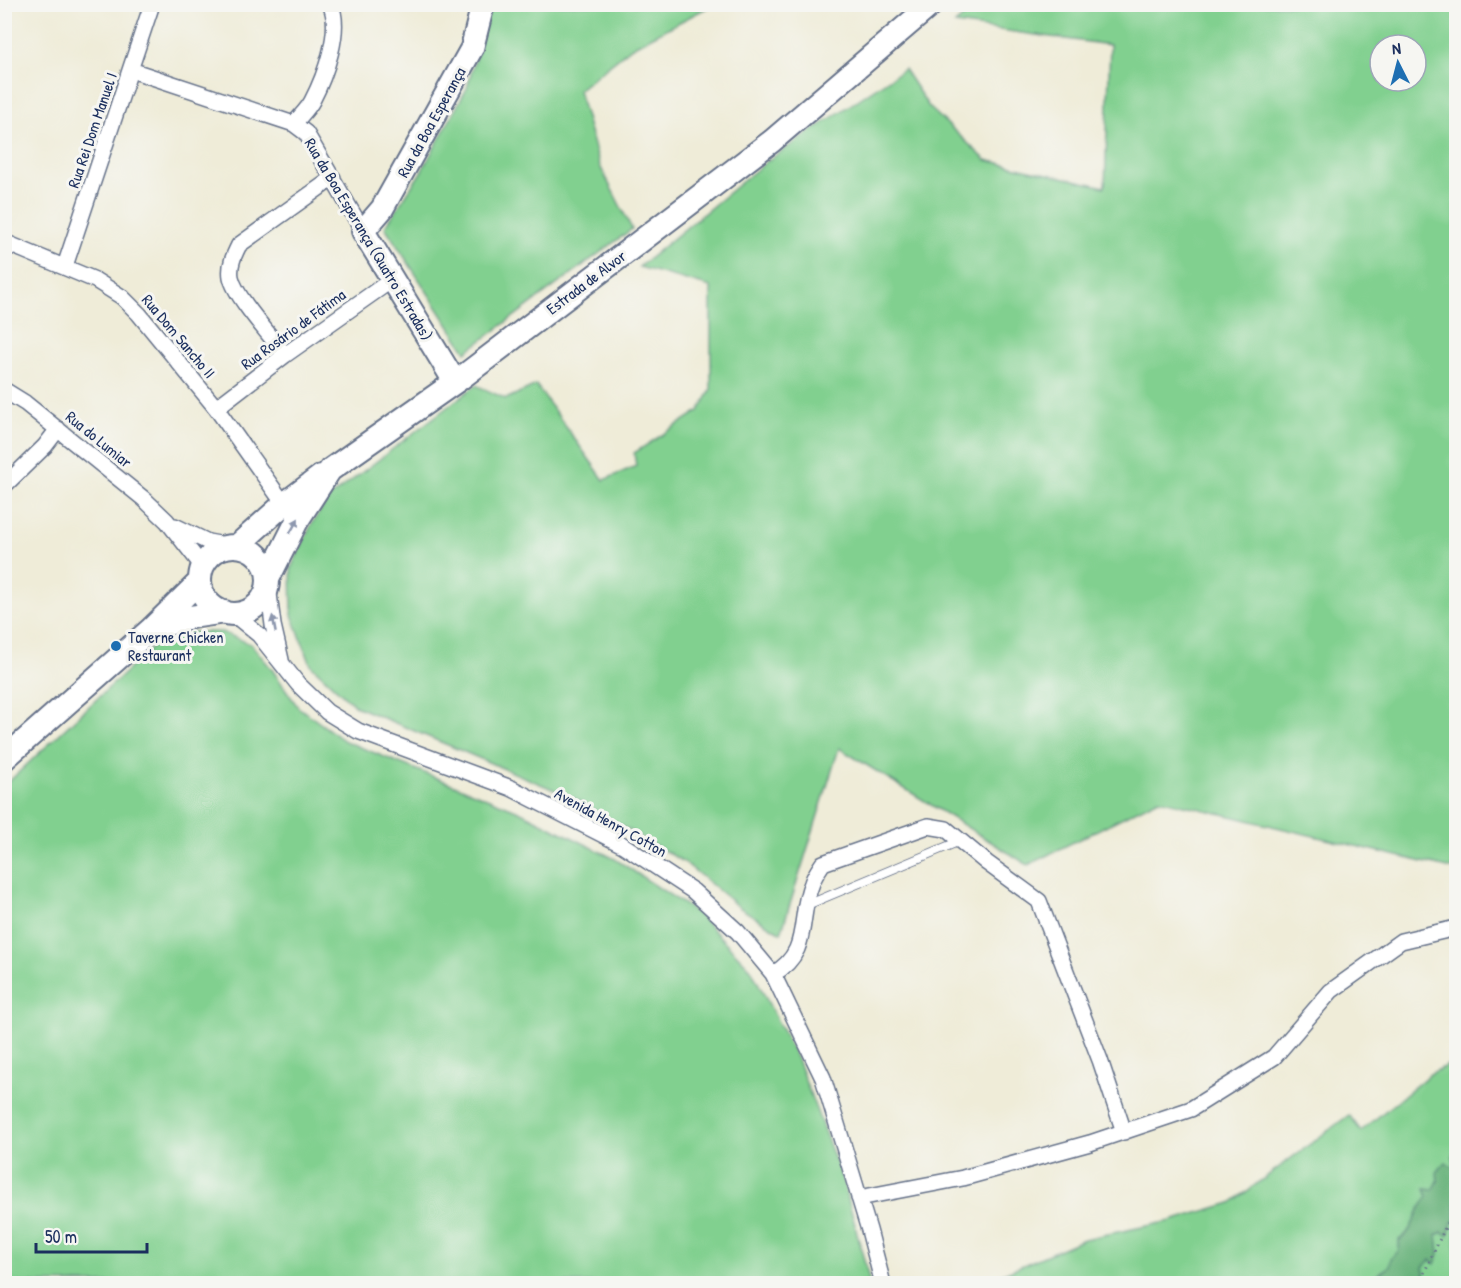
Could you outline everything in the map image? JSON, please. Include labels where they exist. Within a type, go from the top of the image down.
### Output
[{"type":"street","name":"Rua Rei Dom Manuel I","points":[[65,266],[152,4]]},
{"type":"street","points":[[294,124],[311,102],[332,47],[335,21],[330,4]]},
{"type":"street","name":"Rua da Boa Esperança","points":[[363,231],[382,209],[472,48],[483,4]]},
{"type":"street","name":"Estrada de Alvor","points":[[4,759],[150,630],[202,574],[217,551],[233,546],[306,485],[455,382],[772,141],[932,4]]},
{"type":"street","name":"Rua da Boa Esperança (Quatro Estradas)","points":[[131,70],[294,124],[306,133],[455,382]]},
{"type":"street","points":[[285,355],[236,291],[231,277],[232,260],[239,245],[333,178]]},
{"type":"street","name":"Rua Dom Sancho II","points":[[4,242],[65,266],[95,280],[122,297],[139,314],[216,408],[284,504]]},
{"type":"street","name":"Rua Rosário de Fátima","points":[[216,408],[285,355],[393,279]]},
{"type":"street","name":"Rua do Lumiar","points":[[4,390],[58,429],[144,499],[167,521]]},
{"type":"street","points":[[4,486],[45,446],[58,429]]},
{"type":"street","name":"Estrada de Alvor","points":[[150,630],[191,617],[252,609],[262,599],[297,521],[330,470]]},
{"type":"street","points":[[167,521],[208,542],[244,547],[256,554],[265,565],[273,625],[282,663]]},
{"type":"street","points":[[167,521],[202,574],[204,594],[207,600],[212,606],[228,613]]},
{"type":"street","name":"Avenida Henry Cotton","points":[[228,613],[259,635],[298,684],[327,712],[358,731],[511,788],[623,845],[693,891],[738,932],[773,974],[823,1078],[860,1198],[883,1284]]},
{"type":"street","points":[[773,974],[793,959],[799,943],[811,884],[823,863],[928,825],[946,829],[1039,901],[1100,1060],[1124,1132]]},
{"type":"street","points":[[860,1198],[963,1178],[1090,1143],[1191,1109],[1274,1057],[1331,991],[1401,941],[1456,928]]},
{"type":"lane","points":[[807,905],[960,841]]},
{"type":"path","points":[[1419,1284],[1456,1204]]},
{"type":"green space","points":[[490,5],[712,5],[632,47],[578,90],[600,166],[632,229],[466,352],[385,227],[421,172],[467,88]]},
{"type":"green space","points":[[978,5],[1456,5],[1456,870],[1159,799],[1028,865],[839,748],[781,933],[740,908],[684,862],[576,799],[355,706],[311,665],[292,615],[291,568],[312,523],[330,497],[476,385],[506,399],[536,385],[604,480],[636,466],[634,453],[699,411],[711,390],[711,287],[639,267],[767,161],[904,69],[929,107],[986,160],[1105,187],[1110,45],[955,24]]},
{"type":"green space","points":[[189,632],[222,632],[251,644],[298,707],[345,741],[519,811],[615,859],[696,912],[751,969],[797,1059],[844,1183],[870,1283],[5,1283],[5,785],[161,639]]},
{"type":"green space","points":[[1456,1061],[1456,1283],[984,1284],[995,1277],[1084,1239],[1171,1221],[1231,1203],[1349,1115],[1361,1131],[1430,1074]]},
{"type":"green space","points":[[1456,1152],[1456,1170],[1453,1156]]},
{"type":"green space","points":[[1446,1162],[1456,1170],[1456,1220],[1452,1222],[1448,1236],[1442,1232],[1437,1235],[1439,1254],[1435,1264],[1430,1260],[1423,1267],[1426,1283],[1378,1283],[1375,1276],[1390,1266],[1391,1258],[1399,1251],[1399,1240],[1412,1226],[1428,1197],[1425,1189],[1433,1190],[1438,1181],[1437,1172]]},
{"type":"place","name":"Taverne Chicken Restaurant","points":[[116,646]]}]
